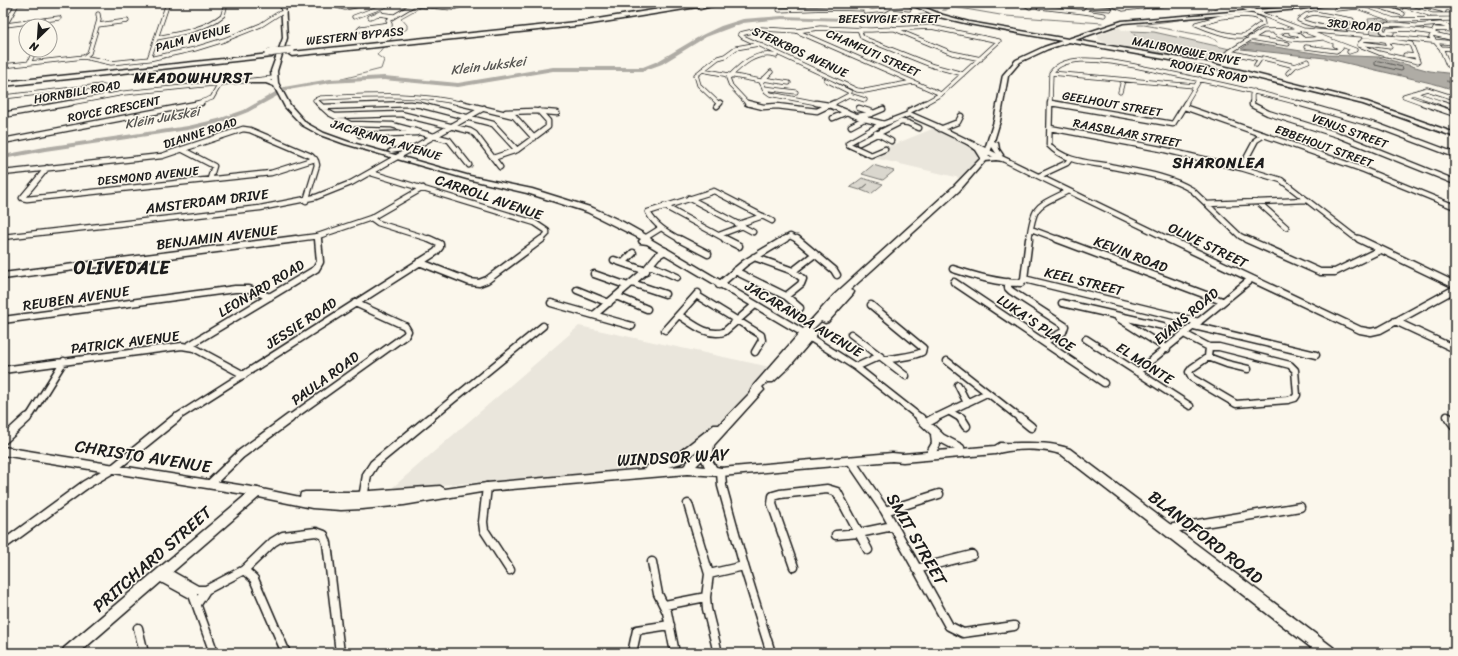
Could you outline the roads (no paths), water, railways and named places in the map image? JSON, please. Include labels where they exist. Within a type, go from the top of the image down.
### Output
[{"type":"highway","name":"WESTERN BYPASS","points":[[406,40],[583,20],[690,3]]},
{"type":"highway","name":"WESTERN BYPASS","points":[[3,81],[613,19],[708,3]]},
{"type":"highway","points":[[613,19],[656,14],[721,3]]},
{"type":"highway","name":"WESTERN BYPASS","points":[[3,84],[269,54]]},
{"type":"street","points":[[3,5],[24,3]]},
{"type":"street","points":[[149,59],[168,3]]},
{"type":"street","points":[[156,38],[214,22],[223,15],[226,3]]},
{"type":"street","points":[[274,78],[275,70],[285,41],[284,3]]},
{"type":"street","points":[[349,3],[355,6]]},
{"type":"street","points":[[337,6],[344,8],[368,3]]},
{"type":"street","points":[[354,17],[392,3],[451,8],[457,8],[468,3]]},
{"type":"street","points":[[600,4],[612,3]]},
{"type":"street","points":[[838,8],[839,3]]},
{"type":"street","points":[[779,10],[788,6],[807,10],[838,8],[862,11],[876,7],[882,3]]},
{"type":"street","name":"MALIBONGWE DRIVE","points":[[909,3],[928,12],[957,20],[1034,35],[1073,40]]},
{"type":"street","name":"MALIBONGWE DRIVE","points":[[916,3],[953,17],[1223,68],[1325,92],[1379,108],[1455,135]]},
{"type":"street","points":[[1023,3],[1030,7]]},
{"type":"street","points":[[1108,3],[1123,9],[1177,3]]},
{"type":"street","points":[[1153,3],[1159,6]]},
{"type":"street","name":"3RD ROAD","points":[[1232,3],[1303,30],[1455,43]]},
{"type":"street","points":[[1299,5],[1319,3]]},
{"type":"street","points":[[1013,28],[1066,36],[1086,33],[1117,23],[1337,3]]},
{"type":"street","points":[[1385,3],[1433,19]]},
{"type":"street","points":[[1396,3],[1432,15],[1455,15]]},
{"type":"street","points":[[1414,3],[1455,15]]},
{"type":"street","points":[[1437,3],[1453,8]]},
{"type":"street","points":[[3,29],[18,4]]},
{"type":"street","points":[[390,24],[360,28],[359,30],[391,26],[390,24],[388,20],[413,4]]},
{"type":"street","points":[[862,11],[863,4]]},
{"type":"street","points":[[1084,12],[1089,5],[1110,9]]},
{"type":"street","points":[[1375,5],[1403,14]]},
{"type":"street","points":[[830,10],[885,10],[893,6],[909,9]]},
{"type":"street","points":[[1039,7],[1104,15]]},
{"type":"street","points":[[1336,9],[1356,7],[1392,20],[1455,19]]},
{"type":"street","points":[[1387,8],[1398,7]]},
{"type":"street","points":[[1442,10],[1453,8]]},
{"type":"street","points":[[1414,9],[1429,10]]},
{"type":"street","points":[[370,17],[384,12]]},
{"type":"street","points":[[1314,13],[1334,16],[1352,20],[1353,27],[1308,24],[1299,20],[1306,15],[1314,13]]},
{"type":"street","points":[[84,57],[89,53],[100,18],[98,14]]},
{"type":"street","points":[[378,14],[394,16]]},
{"type":"street","points":[[1372,14],[1377,14]]},
{"type":"street","points":[[271,19],[284,15]]},
{"type":"street","name":"PALM AVENUE","points":[[3,66],[84,57],[108,62],[149,59],[205,46],[242,33],[271,19],[284,15]]},
{"type":"street","points":[[1242,15],[1253,16],[1262,20],[1263,24],[1256,26],[1250,32],[1242,36],[1210,30],[1196,24],[1221,17],[1242,15]]},
{"type":"street","points":[[1334,16],[1326,21],[1334,32]]},
{"type":"street","points":[[3,18],[10,18]]},
{"type":"street","points":[[6,24],[60,18]]},
{"type":"street","points":[[903,238],[957,192],[975,174],[988,154],[993,142],[1005,76],[1014,64],[1025,56],[1046,48],[1102,30],[1118,28],[1143,20]]},
{"type":"street","points":[[98,25],[128,22]]},
{"type":"street","points":[[1454,31],[1449,27],[1435,24],[1416,26],[1380,25],[1382,29],[1407,29],[1455,39]]},
{"type":"street","points":[[1256,26],[1271,30]]},
{"type":"street","name":"BEESVYGIE STREET","points":[[796,31],[816,28],[940,28],[997,40],[999,42],[997,45],[981,59]]},
{"type":"street","points":[[891,28],[952,52],[981,59]]},
{"type":"street","name":"STERKBOS AVENUE","points":[[796,31],[762,29],[740,34],[861,91],[913,82]]},
{"type":"street","points":[[859,29],[862,37],[868,40],[933,66],[962,74]]},
{"type":"street","points":[[1454,31],[1436,29],[1434,30],[1433,35],[1434,41],[1441,48],[1448,65],[1455,68]]},
{"type":"street","points":[[1102,30],[1096,34],[1095,38],[1111,47]]},
{"type":"street","points":[[1295,66],[1229,52],[1259,33],[1271,30],[1303,30],[1355,50],[1349,52]]},
{"type":"street","name":"CHAMFUTI STREET","points":[[796,31],[941,94]]},
{"type":"street","points":[[1014,64],[1061,46],[1086,33]]},
{"type":"street","points":[[1303,39],[1297,34],[1275,33],[1283,37],[1303,39],[1323,38]]},
{"type":"street","points":[[1034,35],[1049,40],[1050,44],[1046,48]]},
{"type":"street","points":[[1376,36],[1380,40]]},
{"type":"street","points":[[1250,38],[1288,44]]},
{"type":"street","points":[[1364,39],[1411,44],[1418,62],[1360,46],[1360,43],[1364,39]]},
{"type":"street","points":[[1387,41],[1390,47],[1390,55]]},
{"type":"street","points":[[1306,47],[1336,51],[1341,48],[1328,44],[1337,43]]},
{"type":"street","points":[[1360,43],[1390,47]]},
{"type":"street","points":[[717,106],[720,102],[699,84],[696,75],[718,58],[725,56],[736,48],[760,44]]},
{"type":"street","points":[[1061,46],[1079,44],[1111,47]]},
{"type":"street","name":"MALIBONGWE DRIVE","points":[[1111,47],[1224,67],[1352,97],[1386,107],[1455,132]]},
{"type":"street","points":[[1441,48],[1455,49]]},
{"type":"street","points":[[849,95],[850,92],[770,53],[753,57],[728,80],[731,87],[745,99],[748,104],[763,107],[777,106],[816,111],[849,95],[865,100]]},
{"type":"street","points":[[1405,54],[1416,56]]},
{"type":"street","points":[[1256,65],[1267,55]]},
{"type":"street","points":[[29,63],[32,58]]},
{"type":"street","points":[[885,149],[871,155],[848,144],[849,142],[878,126],[909,114],[910,110],[941,94],[962,74],[981,59]]},
{"type":"street","name":"ROOIELS ROAD","points":[[1052,73],[1055,67],[1074,61],[1086,60],[1114,63],[1200,79],[1254,91],[1372,124],[1455,154]]},
{"type":"street","points":[[1288,73],[1295,66],[1308,61]]},
{"type":"street","points":[[702,70],[731,76],[789,83]]},
{"type":"street","points":[[762,80],[772,72]]},
{"type":"street","points":[[1194,86],[1052,73],[1050,146],[1070,159],[1146,174],[1190,188],[1240,236],[1320,272],[1335,272],[1380,250]]},
{"type":"street","name":"HORNBILL ROAD","points":[[3,115],[104,96],[274,78]]},
{"type":"street","name":"JACARANDA AVENUE","points":[[274,78],[282,98],[304,124],[336,139],[400,156],[469,178],[476,178]]},
{"type":"street","points":[[1184,107],[1194,86],[1200,79]]},
{"type":"street","points":[[762,80],[761,83],[764,88],[773,95],[829,105],[878,126]]},
{"type":"street","points":[[1120,92],[1123,80]]},
{"type":"street","points":[[252,81],[267,81],[276,86]]},
{"type":"street","name":"ROYCE CRESCENT","points":[[3,141],[204,102],[212,98],[220,84]]},
{"type":"street","points":[[3,97],[100,86],[106,87],[104,96]]},
{"type":"street","points":[[764,88],[796,92]]},
{"type":"street","points":[[1455,98],[1428,90],[1404,96],[1455,114]]},
{"type":"street","name":"VENUS STREET","points":[[1254,91],[1252,95],[1252,104],[1265,112],[1338,135],[1455,182]]},
{"type":"street","points":[[1413,93],[1455,108]]},
{"type":"street","points":[[469,165],[451,141],[392,125],[353,125],[334,117],[315,101],[320,98],[411,95],[441,98],[516,117],[534,138]]},
{"type":"street","name":"GEELHOUT STREET","points":[[1051,103],[1170,124],[1175,123],[1184,107]]},
{"type":"street","points":[[322,107],[415,104],[495,125],[517,150]]},
{"type":"street","name":"EBBEHOUT STREET","points":[[1184,107],[1364,170],[1455,207]]},
{"type":"street","name":"AMSTERDAM DRIVE","points":[[3,237],[264,207],[319,197],[343,188],[484,108]]},
{"type":"street","points":[[859,108],[874,113]]},
{"type":"street","points":[[851,126],[862,118],[883,109]]},
{"type":"street","points":[[501,112],[539,111],[557,113]]},
{"type":"street","points":[[493,158],[517,150],[549,125],[548,121],[539,111]]},
{"type":"street","points":[[834,118],[847,112]]},
{"type":"street","points":[[334,117],[401,114],[473,132],[500,167]]},
{"type":"street","name":"OLIVE STREET","points":[[909,114],[970,142],[988,154],[1000,155],[1068,191],[1353,328],[1365,332],[1376,332],[1395,321]]},
{"type":"street","name":"JACARANDA AVENUE","points":[[295,115],[335,135],[391,151],[400,156],[418,159],[476,178],[597,210],[719,285],[788,324],[856,367],[926,423],[935,434],[947,443],[960,448]]},
{"type":"street","points":[[940,128],[958,122],[961,116]]},
{"type":"street","points":[[862,118],[884,124]]},
{"type":"street","points":[[859,143],[903,122],[919,128]]},
{"type":"street","name":"RAASBLAAR STREET","points":[[1050,128],[1161,149],[1241,168],[1284,182],[1347,232],[1380,250],[1455,285]]},
{"type":"street","name":"DIANNE ROAD","points":[[3,173],[156,157],[183,150],[234,131],[245,129],[315,159]]},
{"type":"street","points":[[870,130],[891,141]]},
{"type":"street","points":[[360,135],[421,132]]},
{"type":"street","points":[[1241,168],[1256,140],[1264,135]]},
{"type":"street","points":[[970,142],[982,144],[993,142]]},
{"type":"street","points":[[970,142],[988,154],[1008,161]]},
{"type":"street","points":[[993,142],[1000,155]]},
{"type":"street","points":[[391,151],[414,148],[414,154],[418,159]]},
{"type":"street","points":[[183,150],[214,166],[210,179]]},
{"type":"street","points":[[687,470],[754,393],[786,365],[819,318],[848,287],[903,238],[966,174],[988,154]]},
{"type":"street","points":[[306,200],[317,165],[315,159]]},
{"type":"street","name":"DESMOND AVENUE","points":[[47,168],[22,198],[27,199],[277,172],[315,159]]},
{"type":"street","points":[[1039,176],[1067,163],[1070,159]]},
{"type":"street","name":"OLIVE STREET","points":[[1008,161],[1032,172]]},
{"type":"street","name":"CARROLL AVENUE","points":[[371,172],[522,218],[542,227],[547,231],[547,234],[541,240],[487,280],[479,283],[470,282],[419,262]]},
{"type":"street","name":"BENJAMIN AVENUE","points":[[3,276],[318,236],[371,218],[423,188]]},
{"type":"street","name":"JACARANDA AVENUE","points":[[520,190],[525,194],[595,217],[641,240],[647,240]]},
{"type":"street","points":[[708,254],[661,228],[648,212],[714,191],[772,221]]},
{"type":"street","points":[[1024,279],[1031,229],[1037,208],[1068,191]]},
{"type":"street","points":[[309,192],[319,197]]},
{"type":"street","points":[[689,198],[753,232]]},
{"type":"street","points":[[1207,204],[1307,200]]},
{"type":"street","points":[[1258,202],[1286,227]]},
{"type":"street","points":[[574,205],[588,204]]},
{"type":"street","points":[[664,206],[739,246]]},
{"type":"street","points":[[719,235],[762,216]]},
{"type":"street","name":"JESSIE ROAD","points":[[3,545],[85,485],[114,468],[170,422],[438,250],[440,247],[439,243],[378,222],[371,218]]},
{"type":"street","points":[[647,240],[661,228]]},
{"type":"street","name":"KEVIN ROAD","points":[[1031,229],[1222,301]]},
{"type":"street","name":"LEONARD ROAD","points":[[188,346],[316,269],[320,262],[318,236]]},
{"type":"street","points":[[719,285],[754,257],[792,236],[834,270],[838,275]]},
{"type":"street","points":[[594,315],[646,271],[658,256],[665,251]]},
{"type":"street","points":[[623,263],[633,253]]},
{"type":"street","points":[[793,271],[815,254]]},
{"type":"street","points":[[754,257],[793,271],[800,276],[803,281],[786,296]]},
{"type":"street","points":[[614,260],[646,271]]},
{"type":"street","points":[[650,265],[677,277]]},
{"type":"street","name":"KEEL STREET","points":[[953,270],[1008,282],[1018,283],[1024,279],[1316,355]]},
{"type":"street","points":[[735,271],[786,296],[800,308]]},
{"type":"street","points":[[594,274],[665,294]]},
{"type":"street","points":[[754,393],[757,386],[785,356],[850,293],[860,277]]},
{"type":"street","name":"EVANS ROAD","points":[[1137,372],[1167,349],[1222,301],[1251,279]]},
{"type":"street","name":"LUKA'S PLACE","points":[[954,282],[1104,383]]},
{"type":"street","points":[[1008,282],[1008,288],[1011,291],[1065,326],[1066,328],[1063,332],[1044,342]]},
{"type":"street","name":"REUBEN AVENUE","points":[[3,320],[235,289],[249,289],[270,297]]},
{"type":"street","points":[[1395,321],[1455,289]]},
{"type":"street","points":[[577,290],[609,303]]},
{"type":"street","points":[[665,330],[697,294],[762,336],[762,340],[755,352]]},
{"type":"street","points":[[616,296],[647,309]]},
{"type":"street","name":"PAULA ROAD","points":[[210,484],[241,454],[406,334],[408,331],[405,326],[355,303]]},
{"type":"street","points":[[551,303],[577,312],[594,315],[632,326]]},
{"type":"street","points":[[1062,303],[1163,326]]},
{"type":"street","points":[[679,315],[713,334],[724,332],[755,305]]},
{"type":"street","points":[[856,367],[883,358],[916,355],[922,352],[923,348],[871,305]]},
{"type":"street","points":[[1114,316],[1167,349]]},
{"type":"street","points":[[788,324],[806,326],[819,318]]},
{"type":"street","points":[[779,319],[794,335],[785,356]]},
{"type":"street","points":[[1395,321],[1455,349]]},
{"type":"street","points":[[363,500],[367,474],[374,464],[543,326]]},
{"type":"street","points":[[851,334],[906,376]]},
{"type":"street","points":[[1184,334],[1209,347],[1220,347],[1290,365],[1295,370],[1297,395],[1295,398],[1288,400],[1243,404],[1232,402],[1197,381],[1190,375],[1189,372],[1192,368],[1208,357],[1209,347]]},
{"type":"street","name":"EL MONTE","points":[[1086,340],[1190,406]]},
{"type":"street","name":"PATRICK AVENUE","points":[[3,370],[173,346],[188,346],[244,375]]},
{"type":"street","points":[[1208,357],[1227,364],[1248,369]]},
{"type":"street","points":[[3,440],[20,426],[31,414],[64,361]]},
{"type":"street","points":[[947,361],[1031,427]]},
{"type":"street","points":[[958,385],[967,403]]},
{"type":"street","points":[[926,423],[987,393]]},
{"type":"street","points":[[950,412],[962,419],[966,426]]},
{"type":"street","points":[[1447,416],[1455,426]]},
{"type":"street","points":[[628,475],[669,464],[677,460],[711,432],[725,425]]},
{"type":"street","points":[[932,451],[937,440],[935,434]]},
{"type":"street","points":[[709,443],[707,460],[717,472],[722,486],[744,566],[771,653]]},
{"type":"street","name":"WINDSOR WAY","points":[[278,495],[283,498],[321,504],[441,495],[455,491],[487,487],[687,470],[717,472],[851,461],[960,448],[1042,445],[1061,450]]},
{"type":"street","name":"WINDSOR WAY","points":[[892,457],[903,458],[996,450],[1004,447]]},
{"type":"street","name":"BLANDFORD ROAD","points":[[1061,450],[1084,464],[1329,653]]},
{"type":"street","name":"CHRISTO AVENUE","points":[[3,451],[278,495]]},
{"type":"street","name":"SMIT STREET","points":[[851,461],[885,511],[916,569],[947,622],[957,631],[967,632],[1014,626]]},
{"type":"street","points":[[487,487],[483,522],[484,530],[510,570]]},
{"type":"street","points":[[794,567],[772,504],[774,496],[780,494],[827,489],[834,491],[840,496],[868,550]]},
{"type":"street","name":"PRITCHARD STREET","points":[[69,653],[257,492]]},
{"type":"street","points":[[885,511],[939,494]]},
{"type":"street","points":[[688,504],[709,574],[706,597],[707,608],[718,653]]},
{"type":"street","points":[[1168,530],[1192,524],[1300,508]]},
{"type":"street","points":[[836,535],[859,533],[893,526]]},
{"type":"street","points":[[163,574],[193,591],[206,590],[244,570],[273,542],[283,536],[310,532],[321,533],[324,535],[327,543],[340,653]]},
{"type":"street","points":[[916,569],[972,555]]},
{"type":"street","points":[[652,562],[658,594],[665,605],[675,653]]},
{"type":"street","points":[[709,574],[744,566]]},
{"type":"street","points":[[244,570],[254,579],[286,653]]},
{"type":"street","points":[[197,604],[206,590]]},
{"type":"street","points":[[193,591],[214,653]]},
{"type":"street","points":[[665,605],[706,597]]},
{"type":"street","points":[[632,653],[636,630],[670,625]]},
{"type":"street","points":[[138,628],[144,653]]},
{"type":"water","points":[[1250,43],[1327,55],[1379,57],[1430,71],[1455,74],[1455,82],[1446,81],[1455,85],[1455,90],[1325,58],[1241,49]]},
{"type":"waterway","points":[[387,43],[393,37],[407,29],[407,25],[401,18],[428,3]]},
{"type":"waterway","name":"Klein Jukskei","points":[[944,10],[952,3]]},
{"type":"waterway","points":[[1208,11],[1226,4]]},
{"type":"waterway","points":[[948,6],[1006,16],[1102,23]]},
{"type":"waterway","name":"Klein Jukskei","points":[[3,157],[45,149],[188,128],[220,121],[246,111],[286,88],[330,81],[384,78],[458,85],[553,69],[634,70],[652,67],[692,42],[723,27],[743,21],[769,18],[877,21],[928,15]]},
{"type":"waterway","points":[[1147,24],[1194,18]]},
{"type":"waterway","points":[[1138,25],[1143,25]]},
{"type":"waterway","points":[[1144,25],[1207,36],[1218,41]]},
{"type":"waterway","points":[[338,80],[381,69],[384,60],[377,55],[384,46]]},
{"type":"district","name":"MEADOWHURST","points":[[193,78]]},
{"type":"district","name":"SHARONLEA","points":[[1219,163]]},
{"type":"district","name":"OLIVEDALE","points":[[122,268]]}]
